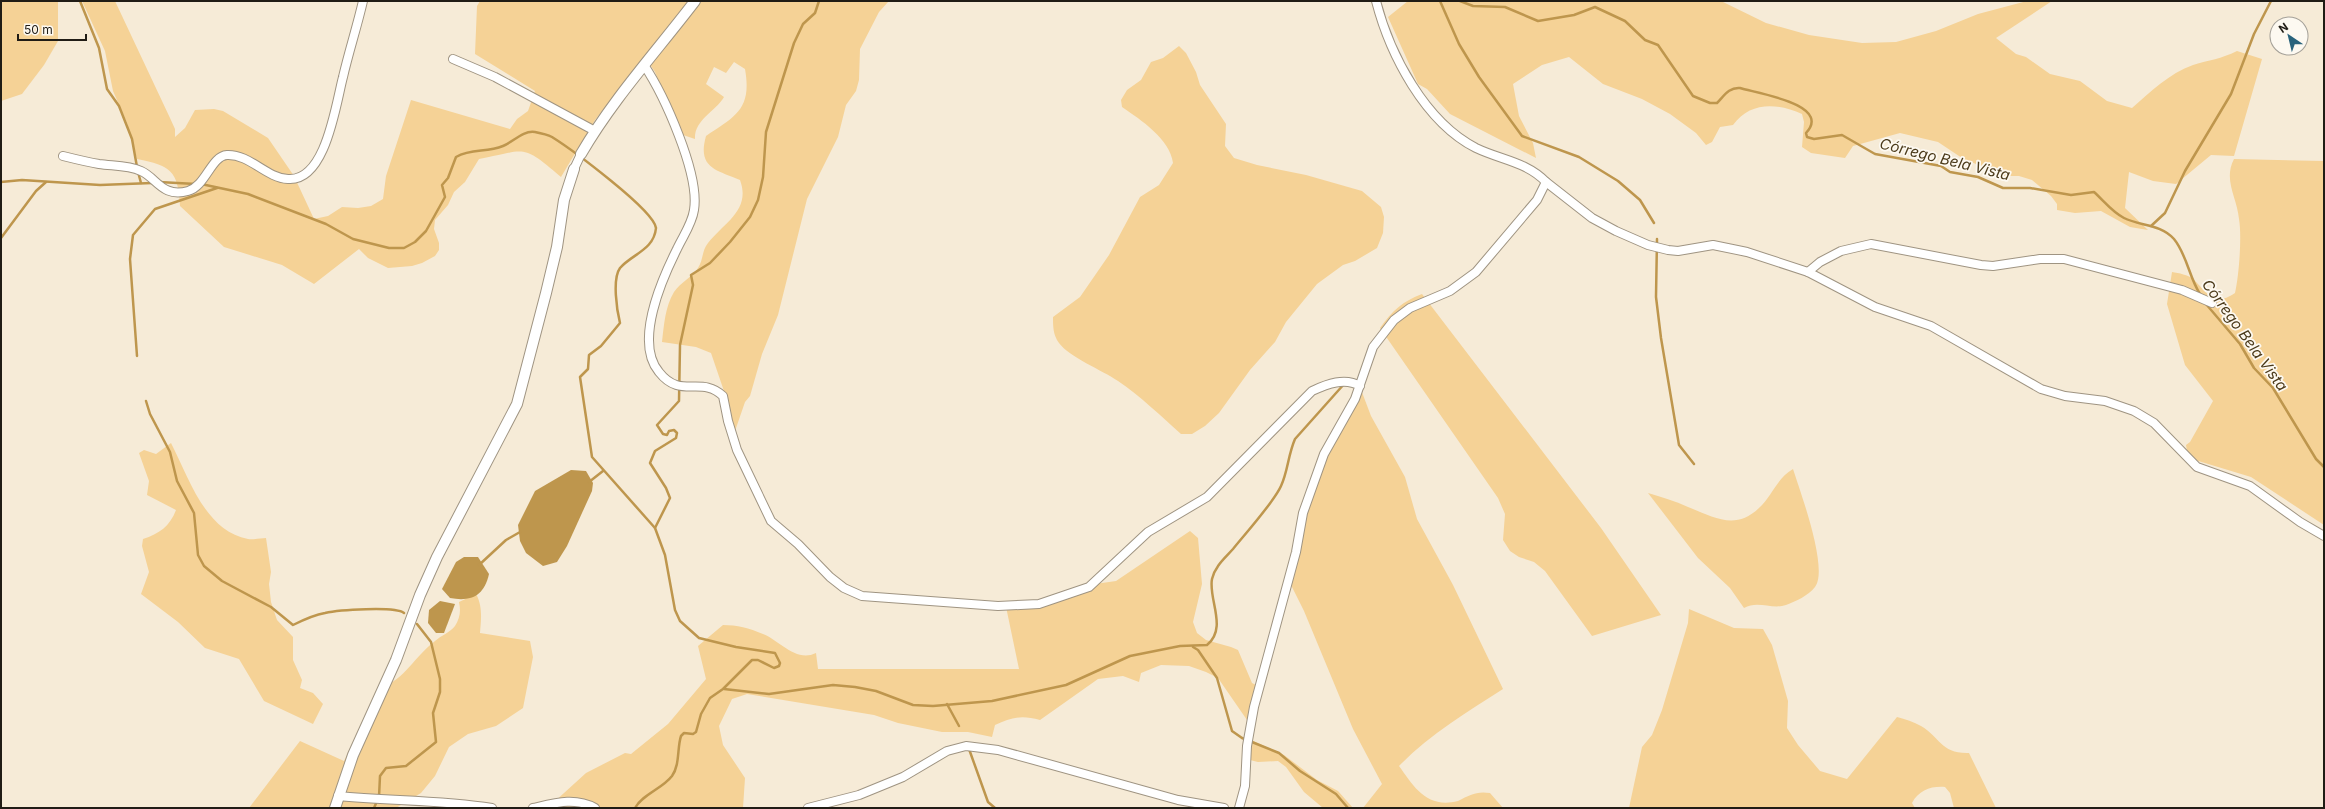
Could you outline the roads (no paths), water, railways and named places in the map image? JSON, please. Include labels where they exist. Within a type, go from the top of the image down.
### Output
[{"type":"street","points":[[63,156],[141,171],[159,187],[182,192],[198,186],[219,158],[228,155],[244,159],[277,176],[288,179],[301,177],[315,162],[324,149],[332,126],[362,1]]},
{"type":"street","points":[[335,808],[353,755],[396,660],[429,576],[517,404],[557,247],[564,200],[574,169],[595,131],[644,65],[695,1]]},
{"type":"street","points":[[1376,1],[1408,77],[1437,118],[1464,142],[1485,153],[1530,168],[1592,218],[1616,231],[1658,249],[1678,251],[1713,245],[1728,247],[1808,272],[1875,308],[1931,326],[2041,389],[2065,396],[2105,401],[2134,411],[2154,423],[2197,467],[2250,486],[2300,522],[2324,536]]},
{"type":"street","points":[[452,59],[495,77],[595,131]]},
{"type":"street","points":[[644,65],[661,94],[685,156],[694,200],[692,217],[660,292],[650,326],[649,352],[654,365],[663,376],[674,385],[687,388],[710,387],[723,396],[728,421],[737,450],[771,521],[798,544],[830,577],[856,594],[894,599],[998,606],[1039,604],[1080,591],[1089,587],[1104,575],[1148,532],[1207,497],[1312,391],[1326,384],[1347,381],[1360,386]]},
{"type":"street","points":[[1239,808],[1245,786],[1247,746],[1254,707],[1296,552],[1303,513],[1324,454],[1355,399],[1373,346],[1384,330],[1410,308],[1450,291],[1476,272],[1537,200],[1546,182]]},
{"type":"street","points":[[1808,272],[1820,262],[1841,251],[1871,244],[1993,266],[2040,259],[2064,259],[2182,290],[2212,303]]},
{"type":"street","points":[[808,808],[860,795],[903,778],[947,751],[966,746],[998,750],[1178,800],[1224,808]]},
{"type":"street","points":[[338,796],[377,800],[454,803],[492,808]]},
{"type":"street","points":[[533,808],[572,801],[585,802],[595,808]]},
{"type":"waterway","points":[[80,1],[99,48],[107,89],[119,106],[132,139],[137,167]]},
{"type":"waterway","points":[[655,528],[670,498],[666,488],[650,463],[655,451],[676,438],[677,433],[674,430],[669,431],[667,435],[663,434],[657,425],[679,401],[680,345],[693,285],[691,275],[710,263],[730,242],[750,217],[758,200],[763,177],[766,132],[794,43],[803,24],[815,13],[819,1]]},
{"type":"waterway","points":[[1440,1],[1459,44],[1479,77],[1522,136],[1579,157],[1618,181],[1640,200],[1654,223]]},
{"type":"waterway","name":"Córrego Bela Vista","points":[[1460,1],[1473,6],[1505,7],[1538,21],[1574,15],[1595,7],[1625,21],[1645,40],[1658,45],[1693,96],[1710,103],[1717,103],[1730,90],[1740,88],[1775,97],[1801,107],[1809,114],[1812,123],[1806,133],[1807,137],[1814,139],[1842,135],[1875,154],[1941,166],[1950,172],[1978,177],[2003,188],[2030,188],[2071,195],[2094,192],[2120,216],[2130,221],[2157,228],[2169,234],[2182,252],[2200,294]]},
{"type":"waterway","points":[[2151,226],[2165,213],[2185,171],[2231,94],[2254,34],[2271,1]]},
{"type":"waterway","points":[[201,184],[248,194],[326,224],[353,239],[389,248],[404,248],[415,242],[426,231],[445,197],[442,185],[448,178],[456,157],[468,152],[497,148],[507,144],[522,134],[535,132],[552,137],[576,154],[627,194],[652,219],[656,228],[651,242],[647,247],[625,263],[620,268],[618,273],[616,280],[616,295],[620,323],[601,346],[589,355],[588,369],[580,377],[592,457],[655,528],[665,555],[675,610],[680,621],[699,638],[736,647],[775,653],[780,663],[779,666],[774,668],[758,660],[752,660],[723,689],[710,698],[701,714],[696,732],[693,734],[684,733],[681,736],[675,772],[668,781],[638,803],[635,808]]},
{"type":"waterway","points":[[138,172],[141,183]]},
{"type":"waterway","points":[[1,182],[22,180],[100,185],[152,183]]},
{"type":"waterway","points":[[1,238],[36,191],[46,182]]},
{"type":"waterway","points":[[159,182],[196,184]]},
{"type":"waterway","points":[[137,356],[130,259],[133,235],[155,209],[217,188]]},
{"type":"waterway","points":[[1657,239],[1656,297],[1661,338],[1679,445],[1694,464]]},
{"type":"waterway","name":"Córrego Bela Vista","points":[[2206,304],[2240,344],[2254,368],[2273,388],[2316,459],[2324,467]]},
{"type":"waterway","points":[[724,689],[769,694],[833,685],[876,691],[913,705],[933,706],[992,701],[1066,685],[1130,656],[1180,646],[1207,645],[1213,638],[1217,622],[1211,587],[1215,570],[1259,518],[1277,493],[1287,469],[1295,439],[1345,383]]},
{"type":"waterway","points":[[146,401],[150,414],[170,452],[177,481],[194,513],[198,555],[204,566],[222,581],[271,607],[293,625],[316,615],[332,612],[378,609],[399,611],[404,613]]},
{"type":"waterway","points":[[589,482],[603,471]]},
{"type":"waterway","points":[[479,565],[506,540],[520,532]]},
{"type":"waterway","points":[[379,797],[380,776],[386,768],[406,766],[436,742],[433,713],[440,692],[440,679],[431,642],[417,624]]},
{"type":"waterway","points":[[1193,647],[1198,650],[1217,678],[1232,731],[1242,738],[1279,753],[1300,771],[1336,794],[1348,808]]},
{"type":"waterway","points":[[947,704],[959,726]]},
{"type":"waterway","points":[[969,749],[988,802],[995,808]]},
{"type":"waterway","points":[[374,808],[377,801]]}]
